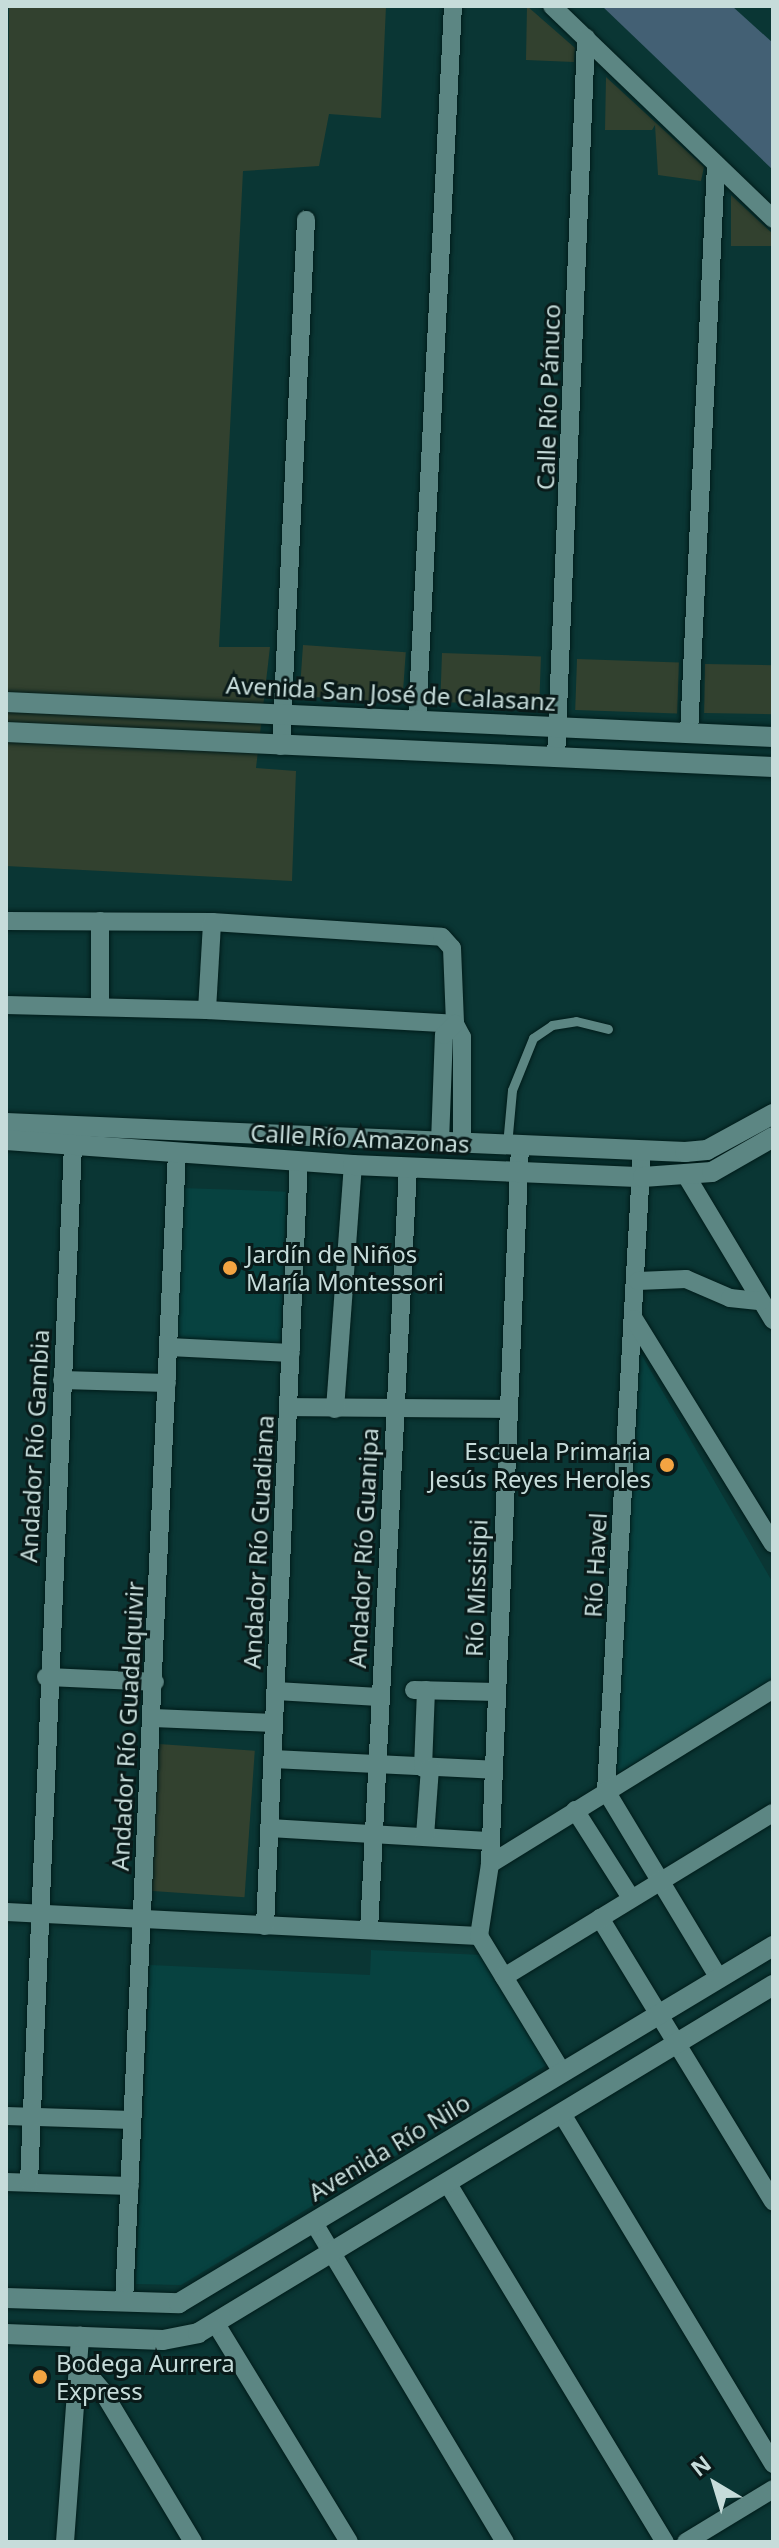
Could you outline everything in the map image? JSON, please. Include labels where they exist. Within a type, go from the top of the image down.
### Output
[{"type":"street","points":[[417,721],[453,6]]},
{"type":"street","points":[[552,6],[773,219]]},
{"type":"street","name":"Calle Río Pánuco","points":[[556,758],[586,38]]},
{"type":"street","points":[[689,733],[716,165]]},
{"type":"street","points":[[281,746],[306,220]]},
{"type":"street","points":[[7,702],[6,732],[773,767]]},
{"type":"street","name":"Avenida San José de Calasanz","points":[[7,702],[773,737]]},
{"type":"street","points":[[6,921],[212,922],[442,937],[452,948],[455,1024],[462,1037],[462,1143]]},
{"type":"street","points":[[100,921],[100,1007]]},
{"type":"street","points":[[207,1010],[212,922]]},
{"type":"street","points":[[6,1005],[207,1010],[455,1024]]},
{"type":"street","points":[[440,1142],[444,1035],[455,1024]]},
{"type":"street","name":"Calle Río Amazonas","points":[[6,1123],[642,1151],[707,1150],[772,1118]]},
{"type":"street","points":[[266,1135],[266,1159]]},
{"type":"street","name":"Calle Río Amazonas","points":[[6,1140],[408,1168],[687,1177],[712,1172],[773,1137]]},
{"type":"street","name":"Andador Río Gambia","points":[[29,2182],[46,1677],[73,1144]]},
{"type":"street","name":"Río Missisipi","points":[[479,1936],[491,1841],[506,1409],[519,1173],[513,1146]]},
{"type":"street","name":"Río Havel","points":[[606,1791],[638,1281],[642,1151]]},
{"type":"street","name":"Andador Río Guadalquivir","points":[[124,2302],[140,1919],[155,1682],[177,1152]]},
{"type":"street","name":"Andador Río Guadiana","points":[[265,1926],[299,1161]]},
{"type":"street","points":[[335,1409],[353,1165]]},
{"type":"street","name":"Andador Río Guanipa","points":[[369,1930],[408,1168]]},
{"type":"street","points":[[687,1177],[773,1320]]},
{"type":"street","points":[[638,1281],[686,1279],[730,1298],[761,1301]]},
{"type":"street","points":[[634,1319],[773,1544]]},
{"type":"street","points":[[169,1347],[291,1353]]},
{"type":"street","points":[[62,1380],[167,1383]]},
{"type":"street","points":[[289,1407],[506,1409]]},
{"type":"street","points":[[46,1677],[155,1682]]},
{"type":"street","points":[[490,1864],[773,1689]]},
{"type":"street","points":[[425,1836],[426,1768],[420,1690],[496,1692]]},
{"type":"street","points":[[276,1691],[379,1697]]},
{"type":"street","points":[[153,1718],[274,1723]]},
{"type":"street","points":[[273,1759],[376,1767],[494,1770]]},
{"type":"street","points":[[606,1791],[719,1978]]},
{"type":"street","points":[[575,1810],[631,1898]]},
{"type":"street","points":[[504,1977],[773,1813]]},
{"type":"street","points":[[270,1828],[491,1841]]},
{"type":"street","points":[[6,1912],[479,1936],[562,2072]]},
{"type":"street","points":[[600,1918],[773,2201]]},
{"type":"street","name":"Avenida Río Nilo","points":[[6,2298],[179,2303],[773,1946]]},
{"type":"street","points":[[6,2334],[183,2339],[216,2324],[773,1985]]},
{"type":"street","points":[[562,2114],[773,2464]]},
{"type":"street","points":[[6,2116],[132,2120]]},
{"type":"street","points":[[6,2182],[130,2186]]},
{"type":"street","points":[[448,2184],[665,2542]]},
{"type":"street","points":[[314,2223],[505,2542]]},
{"type":"street","points":[[216,2324],[349,2542]]},
{"type":"street","points":[[65,2542],[80,2336]]},
{"type":"street","points":[[79,2363],[103,2392],[193,2542]]},
{"type":"street","points":[[686,2542],[773,2489]]},
{"type":"lane","points":[[513,1146],[512,1090],[520,1061],[533,1038],[552,1025],[576,1021],[608,1029]]},
{"type":"shaded area","points":[[602,6],[732,6],[773,43],[773,170]]},
{"type":"shaded area","name":"Jardín de Niños María Montessori","points":[[181,1188],[286,1192],[281,1347],[176,1343]]},
{"type":"shaded area","name":"Escuela Primaria Jesús Reyes Heroles","points":[[637,1347],[773,1583],[773,1680],[610,1778]]},
{"type":"shaded area","points":[[371,1950],[483,1955],[550,2063],[181,2285],[136,2284],[150,1965],[370,1975]]},
{"type":"green space","points":[[9,6],[386,6],[381,118],[329,114],[319,166],[243,171],[219,647],[270,647],[256,768],[296,771],[292,881],[6,866]]},
{"type":"green space","points":[[527,6],[575,48],[574,62],[526,60]]},
{"type":"green space","points":[[606,77],[704,167],[701,181],[658,175],[655,125],[652,130],[605,130]]},
{"type":"green space","points":[[731,195],[773,234],[773,246],[731,246]]},
{"type":"green space","points":[[303,645],[406,652],[402,703],[299,696]]},
{"type":"green space","points":[[442,653],[541,656],[539,705],[440,702]]},
{"type":"green space","points":[[577,659],[679,663],[677,714],[575,710]]},
{"type":"green space","points":[[705,664],[773,665],[772,714],[704,713]]},
{"type":"green space","points":[[159,1744],[255,1751],[245,1897],[149,1891]]},
{"type":"place","name":"Jardín de Niños María Montessori","points":[[230,1268]]},
{"type":"place","name":"Escuela Primaria Jesús Reyes Heroles","points":[[667,1465]]},
{"type":"place","name":"Bodega Aurrera Express","points":[[40,2377]]}]
